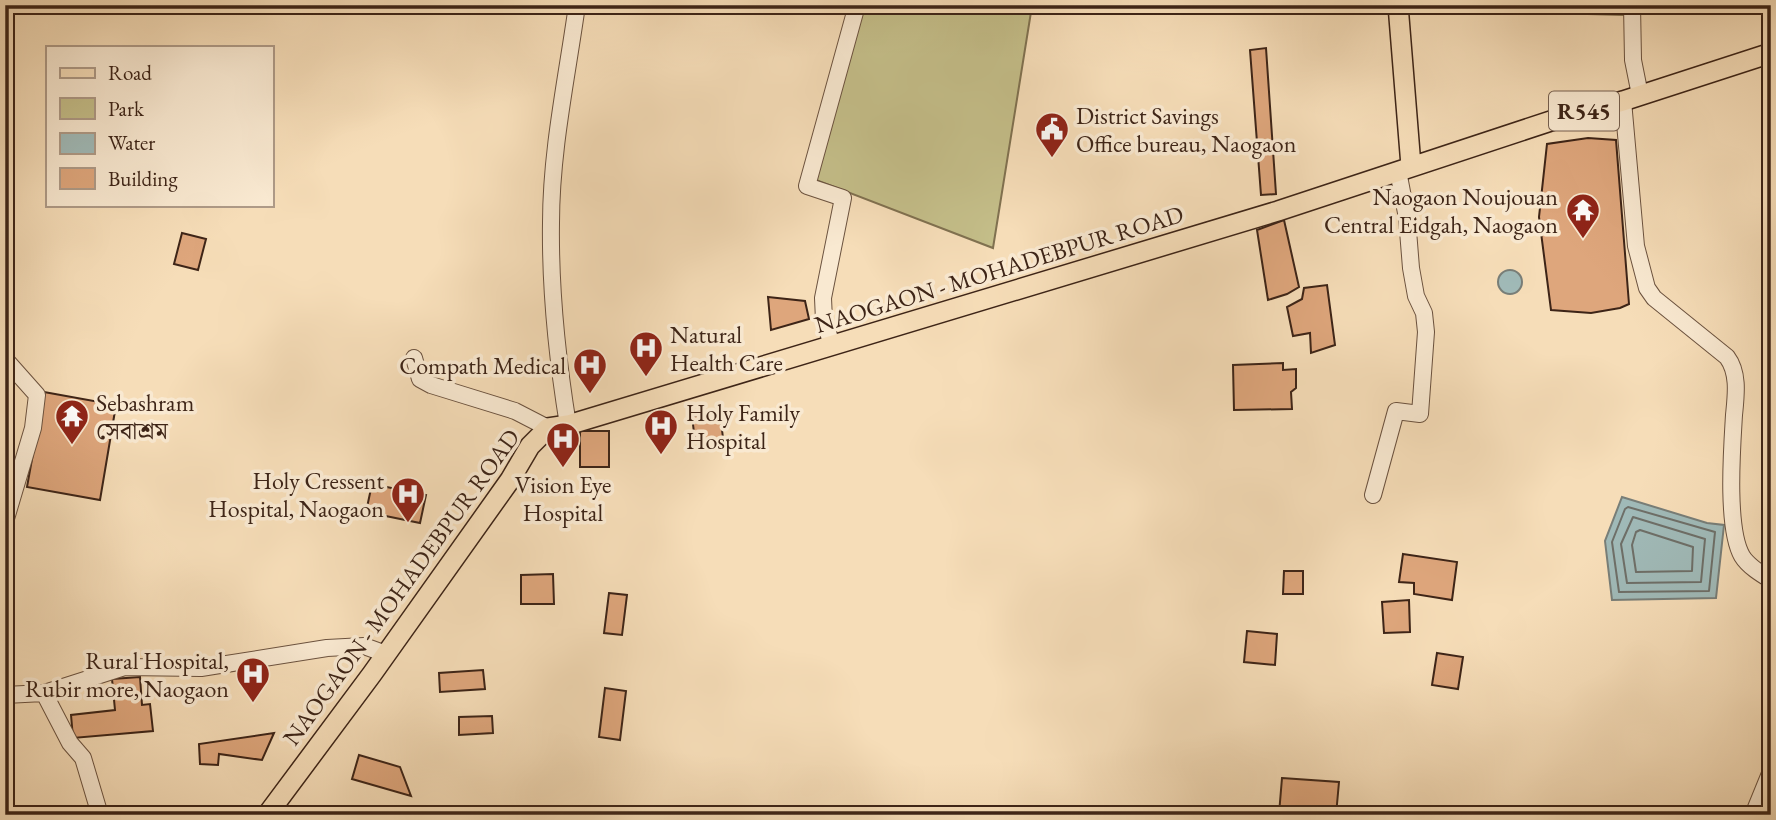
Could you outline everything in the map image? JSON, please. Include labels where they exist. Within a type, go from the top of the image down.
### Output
[{"type":"main road","points":[[1398,5],[1405,168]]},
{"type":"main road","name":"R545","points":[[1405,168],[1771,53]]},
{"type":"main road","name":"NAOGAON - MOHADEBPUR ROAD","points":[[267,815],[386,654],[510,480],[530,446],[548,428],[568,425],[1278,211],[1405,168]]},
{"type":"street","points":[[568,425],[553,319],[551,222],[554,176],[578,5]]},
{"type":"street","points":[[832,345],[824,320],[823,298],[843,198],[807,186],[857,5]]},
{"type":"street","points":[[1632,5],[1636,246],[1642,274],[1654,298],[1727,357],[1732,365],[1736,391],[1732,516],[1735,533],[1742,557],[1771,580]]},
{"type":"street","points":[[1373,495],[1396,411],[1420,414],[1426,332],[1424,313],[1414,287],[1405,168]]},
{"type":"street","points":[[414,358],[420,379],[431,385],[516,411],[548,428]]},
{"type":"street","points":[[5,359],[37,396],[33,428],[5,522]]},
{"type":"street","points":[[5,695],[44,693],[125,667],[201,668],[327,648],[364,646],[386,654]]},
{"type":"street","points":[[44,693],[70,743],[83,758],[100,815]]},
{"type":"street","points":[[1753,815],[1771,771]]},
{"type":"green space","points":[[863,5],[996,5],[1031,12],[993,248],[816,180]]},
{"type":"green space","points":[[1408,5],[1624,5],[1623,15],[1408,9]]},
{"type":"water","points":[[1510,270],[1521,277],[1522,282],[1515,293],[1510,294],[1499,287],[1498,282],[1505,271]]},
{"type":"water","points":[[1622,497],[1707,523],[1724,525],[1716,598],[1612,600],[1605,541]]},
{"type":"building","points":[[1266,48],[1276,194],[1261,195],[1250,50]]},
{"type":"building","name":"Naogaon Noujouan Central Eidgah, Naogaon","points":[[1588,138],[1616,140],[1629,304],[1591,313],[1551,310],[1539,217],[1547,144]]},
{"type":"building","points":[[1284,220],[1299,287],[1268,300],[1257,230]]},
{"type":"building","points":[[182,233],[206,239],[198,270],[174,264]]},
{"type":"building","points":[[1327,285],[1335,345],[1311,353],[1310,333],[1293,336],[1287,307],[1302,299],[1304,288]]},
{"type":"building","points":[[768,297],[805,301],[809,319],[771,330]]},
{"type":"building","points":[[1283,363],[1283,370],[1296,369],[1296,388],[1291,392],[1292,409],[1234,410],[1233,365]]},
{"type":"building","name":"Sebashram সেবাশ্রম","points":[[44,392],[116,405],[100,500],[27,487]]},
{"type":"building","points":[[720,413],[723,438],[695,441],[692,416]]},
{"type":"building","points":[[580,431],[609,431],[609,467],[580,467]]},
{"type":"building","points":[[372,484],[426,495],[420,523],[366,512]]},
{"type":"building","points":[[1403,554],[1457,562],[1452,600],[1414,594],[1414,583],[1399,582]]},
{"type":"building","points":[[1284,571],[1303,571],[1303,594],[1283,594]]},
{"type":"building","points":[[553,574],[554,604],[521,604],[521,575]]},
{"type":"building","points":[[609,593],[627,595],[622,635],[604,633]]},
{"type":"building","points":[[1409,600],[1410,632],[1384,633],[1382,602]]},
{"type":"building","points":[[1247,631],[1277,634],[1275,665],[1244,662]]},
{"type":"building","points":[[1437,653],[1463,657],[1458,689],[1432,685]]},
{"type":"building","points":[[483,670],[485,689],[440,692],[439,673]]},
{"type":"building","points":[[140,677],[142,705],[150,704],[153,731],[73,738],[71,715],[115,710],[112,679]]},
{"type":"building","points":[[605,688],[626,691],[620,740],[599,737]]},
{"type":"building","points":[[492,716],[493,733],[459,735],[459,717]]},
{"type":"building","points":[[274,733],[262,760],[219,754],[218,765],[200,764],[199,744]]},
{"type":"building","points":[[359,755],[400,767],[411,796],[352,779]]},
{"type":"building","points":[[1282,778],[1339,782],[1336,815],[1279,814]]},
{"type":"place","name":"District Savings Office bureau, Naogaon","points":[[1052,159]]},
{"type":"place","name":"Naogaon Noujouan Central Eidgah, Naogaon","points":[[1583,240]]},
{"type":"place","name":"Natural Health Care","points":[[646,378]]},
{"type":"place","name":"Compath Medical","points":[[590,395]]},
{"type":"place","name":"Sebashram সেবাশ্রম","points":[[72,446]]},
{"type":"place","name":"Holy Family Hospital","points":[[661,456]]},
{"type":"place","name":"Vision Eye Hospital","points":[[563,469]]},
{"type":"place","name":"Holy Cressent Hospital, Naogaon","points":[[408,524]]},
{"type":"place","name":"Rural Hospital, Rubir more, Naogaon","points":[[253,704]]}]
